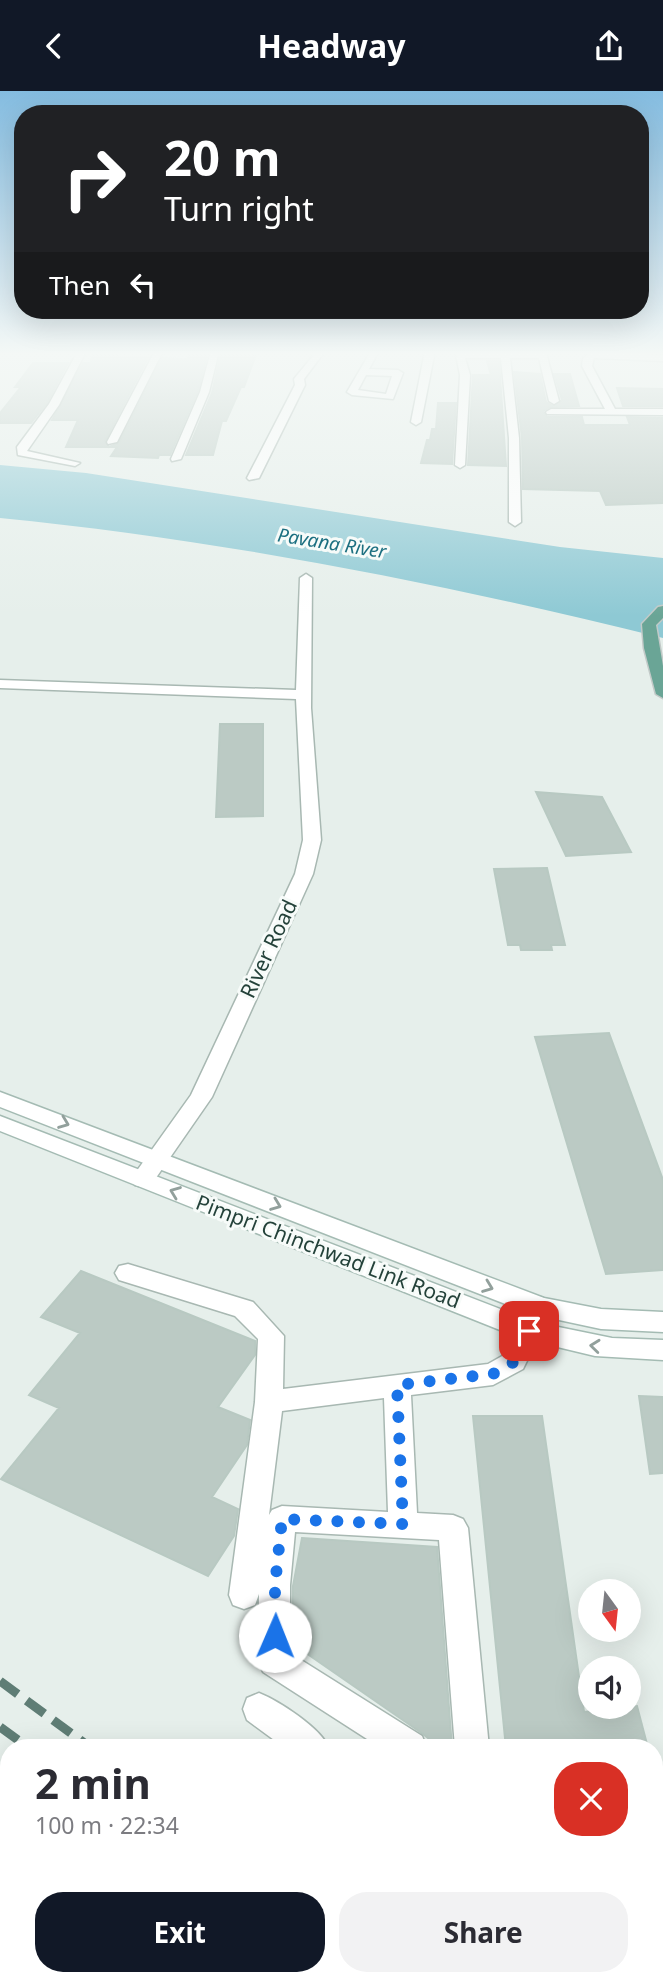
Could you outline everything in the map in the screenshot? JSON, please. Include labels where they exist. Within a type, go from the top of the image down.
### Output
[{"type":"main road","points":[[663,610],[649,624],[651,648],[663,694]]},
{"type":"street","points":[[28,439],[22,447],[22,453],[75,463]]},
{"type":"street","points":[[176,459],[185,439]]},
{"type":"street","points":[[253,478],[272,439]]},
{"type":"street","points":[[460,465],[461,439]]},
{"type":"street","points":[[514,439],[515,521]]},
{"type":"street","name":"River Road","points":[[150,1169],[201,1097],[304,874],[312,840],[303,695],[306,578]]},
{"type":"street","points":[[0,684],[303,695]]},
{"type":"street","name":"Pimpri Chinchwad Link Road","points":[[0,1099],[150,1169],[535,1319],[580,1344],[642,1351],[663,1350]]},
{"type":"street","name":"Pimpri Chinchwad Link Road","points":[[0,1123],[150,1169]]},
{"type":"street","points":[[128,1273],[244,1309],[271,1336],[269,1402],[244,1595]]},
{"type":"street","name":"Pimpri Chinchwad Link Road","points":[[535,1319],[584,1318],[638,1323],[663,1322]]},
{"type":"street","points":[[269,1402],[493,1374],[514,1362],[535,1319]]},
{"type":"street","points":[[397,1385],[403,1524]]},
{"type":"street","points":[[397,1739],[274,1661],[275,1585],[282,1519],[453,1528],[471,1739]]},
{"type":"street","points":[[260,1709],[300,1739]]},
{"type":"water","name":"Pavana River","points":[[0,465],[86,473],[560,547],[663,558],[663,638],[499,600],[333,566],[167,538],[0,518]]},
{"type":"building","points":[[69,439],[106,439],[109,447],[66,447]]},
{"type":"building","points":[[121,439],[177,439],[170,455],[159,455],[158,458],[111,456],[117,447],[109,447]]},
{"type":"building","points":[[193,439],[217,439],[213,455],[186,455]]},
{"type":"building","points":[[454,439],[452,464],[421,463],[427,440]]},
{"type":"building","points":[[469,439],[504,439],[506,466],[468,465]]},
{"type":"building","points":[[522,439],[663,439],[663,503],[606,505],[600,491],[523,489]]},
{"type":"building","points":[[220,724],[263,724],[263,816],[216,817]]},
{"type":"building","points":[[536,792],[602,797],[631,852],[566,856]]},
{"type":"building","points":[[547,868],[565,945],[551,945],[552,950],[521,950],[520,945],[508,945],[494,869]]},
{"type":"building","points":[[609,1033],[663,1180],[663,1270],[606,1274],[535,1037]]},
{"type":"building","points":[[81,1271],[255,1341],[255,1355],[218,1407],[250,1420],[247,1445],[212,1497],[238,1509],[234,1536],[208,1576],[1,1479],[59,1408],[29,1395],[80,1333],[41,1317]]},
{"type":"building","points":[[639,1396],[663,1397],[663,1473],[650,1474]]},
{"type":"building","points":[[473,1416],[542,1416],[578,1670],[578,1719],[640,1719],[646,1739],[505,1739]]},
{"type":"building","points":[[302,1538],[437,1547],[451,1739],[429,1739],[293,1644],[293,1586]]},
{"type":"railway","points":[[0,1681],[79,1739]]},
{"type":"railway","points":[[0,1727],[17,1739]]},
{"type":"route","points":[[275,1636],[275,1585],[282,1519],[403,1524],[397,1385],[493,1374],[514,1362],[529,1331]]}]
